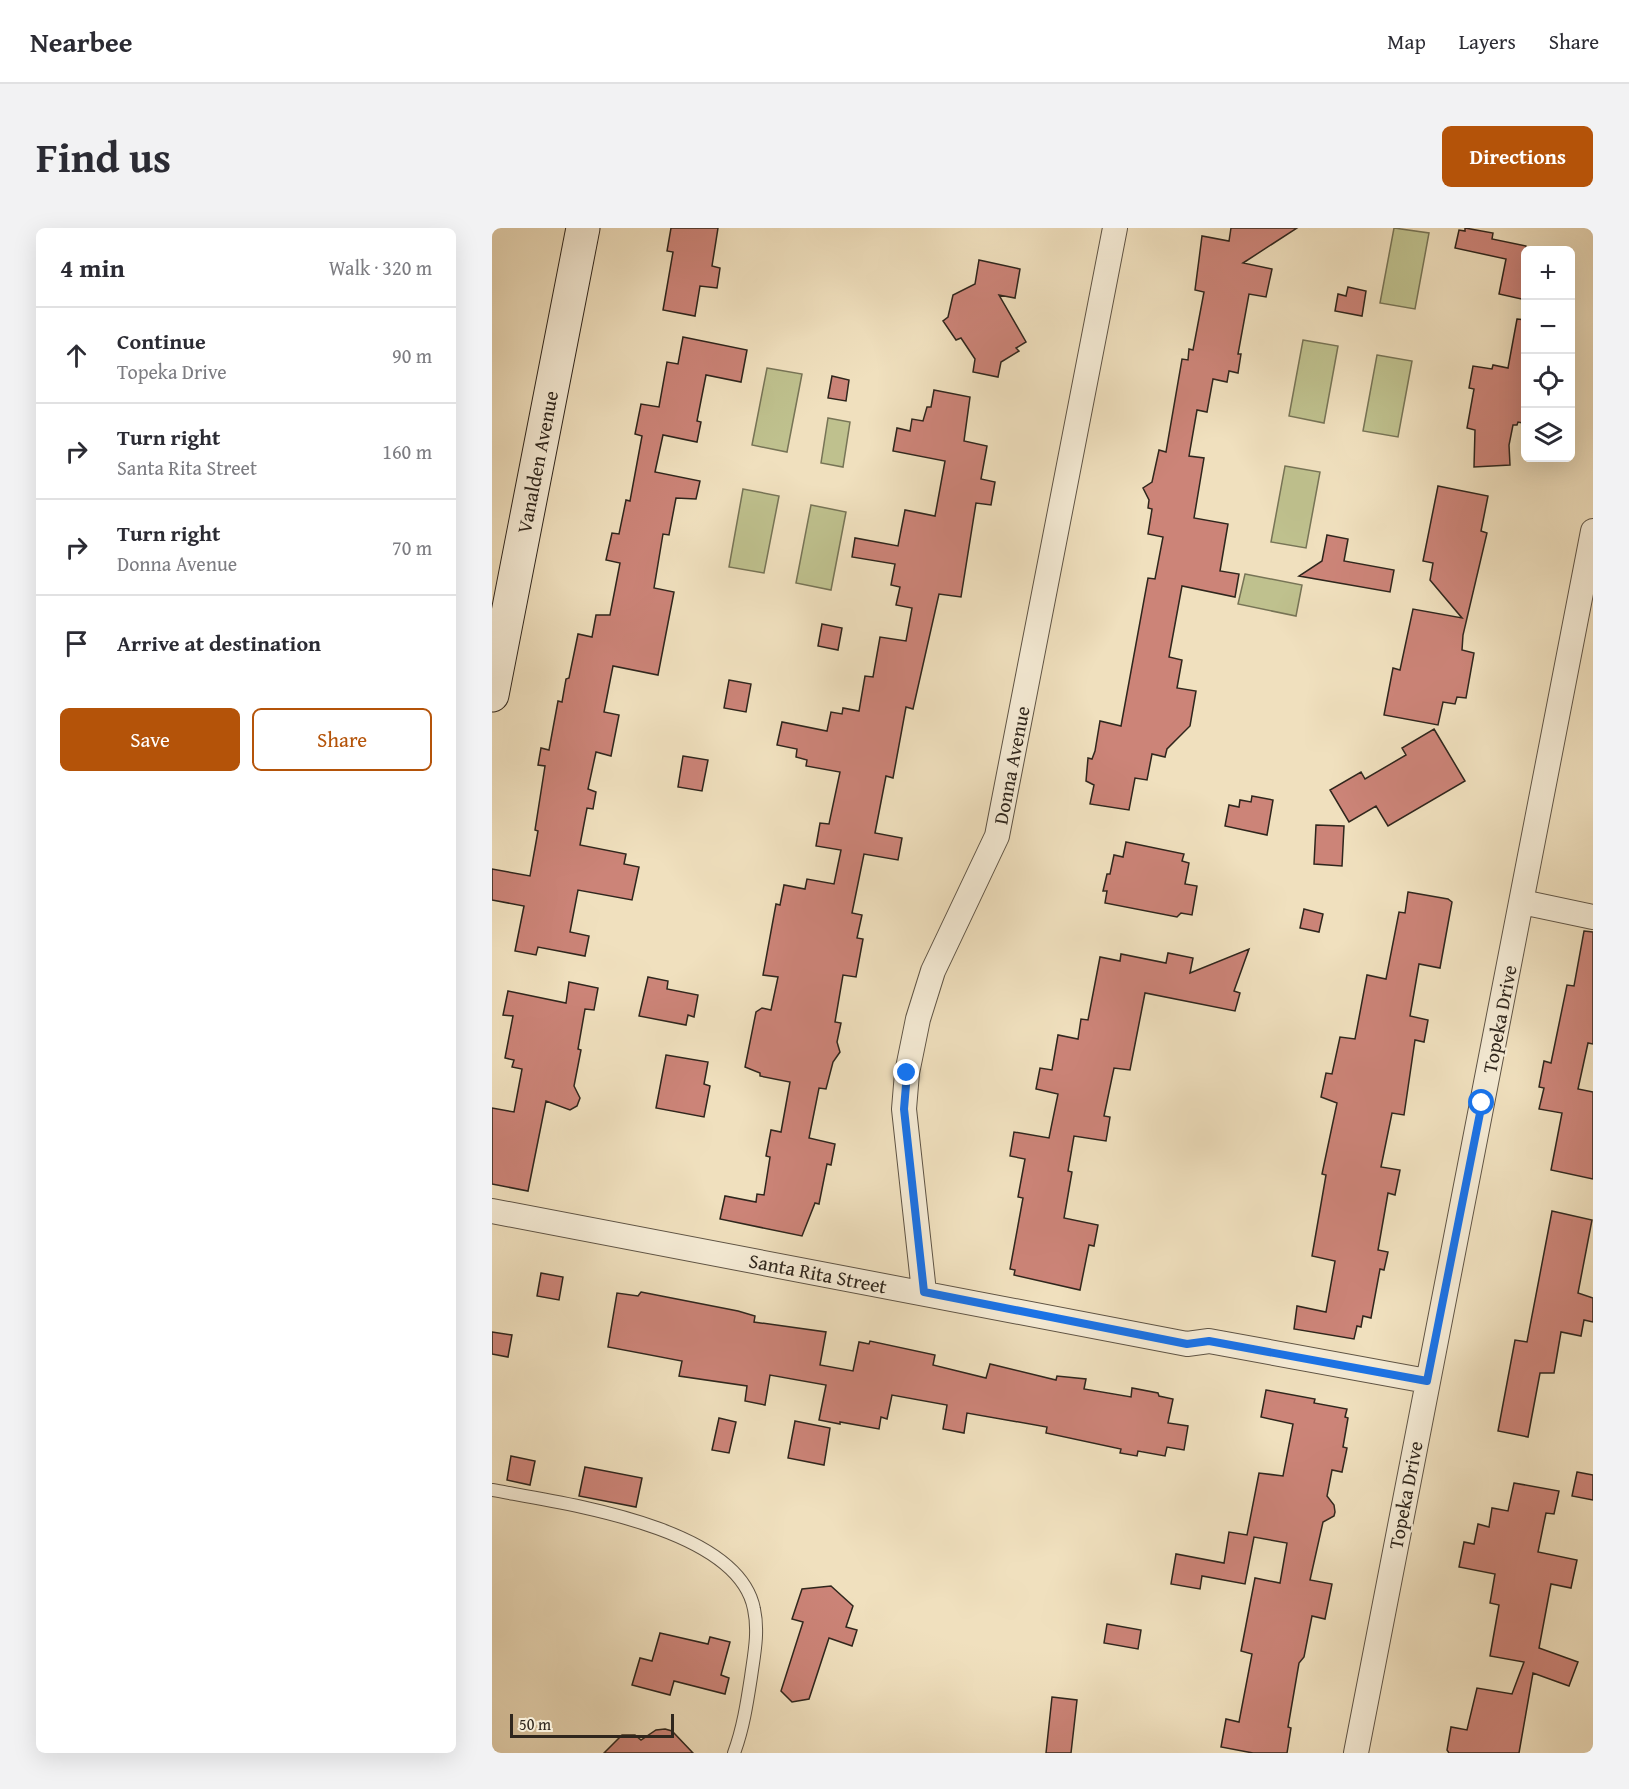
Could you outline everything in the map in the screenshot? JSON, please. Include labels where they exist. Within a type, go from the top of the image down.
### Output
[{"type":"main road","name":"Vanalden Avenue","points":[[492,695],[583,228]]},
{"type":"street","name":"Donna Avenue","points":[[924,1292],[904,1109],[907,1073],[918,1019],[933,972],[997,836],[1115,228]]},
{"type":"street","name":"Topeka Drive","points":[[1356,1753],[1593,531]]},
{"type":"street","points":[[1522,902],[1593,917]]},
{"type":"street","name":"Santa Rita Street","points":[[492,1211],[1187,1344],[1209,1341],[1427,1381]]},
{"type":"lane","points":[[492,1490],[590,1509],[653,1526],[701,1547],[741,1580],[754,1608],[756,1642],[740,1737],[734,1753]]},
{"type":"green space","points":[[1394,228],[1429,233],[1415,309],[1380,303]]},
{"type":"green space","points":[[1303,340],[1338,346],[1324,423],[1289,416]]},
{"type":"green space","points":[[1377,355],[1412,361],[1398,437],[1363,431]]},
{"type":"green space","points":[[767,368],[802,374],[787,452],[752,445]]},
{"type":"green space","points":[[828,418],[850,422],[843,467],[821,463]]},
{"type":"green space","points":[[1285,466],[1320,472],[1306,548],[1271,542]]},
{"type":"green space","points":[[743,489],[779,496],[764,573],[729,567]]},
{"type":"green space","points":[[811,505],[846,512],[831,590],[796,583]]},
{"type":"green space","points":[[1245,574],[1302,585],[1296,616],[1238,604]]},
{"type":"building","points":[[671,228],[718,228],[712,266],[720,268],[717,288],[700,286],[695,316],[663,310],[673,252],[667,251]]},
{"type":"building","points":[[1231,228],[1297,228],[1243,263],[1272,269],[1266,297],[1249,294],[1238,354],[1241,354],[1238,373],[1229,371],[1227,382],[1213,379],[1207,412],[1197,410],[1189,456],[1204,458],[1194,518],[1228,524],[1220,571],[1239,574],[1235,597],[1182,586],[1169,657],[1182,660],[1177,688],[1196,691],[1190,726],[1167,749],[1165,757],[1152,754],[1147,780],[1135,778],[1129,810],[1090,804],[1094,785],[1086,781],[1088,758],[1092,759],[1095,751],[1100,721],[1121,726],[1148,578],[1155,579],[1163,537],[1148,534],[1152,509],[1148,508],[1149,500],[1143,488],[1152,482],[1159,450],[1166,452],[1182,359],[1188,360],[1189,349],[1193,350],[1204,292],[1195,290],[1202,236],[1229,241]]},
{"type":"building","points":[[1465,228],[1493,233],[1492,239],[1526,246],[1521,246],[1521,299],[1499,294],[1506,259],[1455,248],[1459,230],[1465,231]]},
{"type":"building","points":[[979,260],[1020,269],[1015,298],[999,295],[1026,342],[1016,348],[1019,351],[1001,362],[998,377],[973,372],[975,359],[961,338],[956,340],[943,321],[948,317],[953,295],[975,284]]},
{"type":"building","points":[[1348,287],[1366,291],[1362,316],[1335,311],[1338,294],[1346,296]]},
{"type":"building","points":[[1517,319],[1521,319],[1521,423],[1513,425],[1509,445],[1510,465],[1474,467],[1475,430],[1467,428],[1474,389],[1469,388],[1473,366],[1492,369],[1493,365],[1508,368]]},
{"type":"building","points":[[683,337],[747,350],[741,382],[706,375],[697,421],[701,422],[697,442],[663,435],[655,472],[700,481],[696,499],[676,498],[669,535],[663,534],[654,588],[674,592],[658,675],[613,666],[604,712],[619,715],[611,756],[596,752],[588,789],[596,792],[593,809],[587,808],[580,845],[626,854],[624,864],[639,867],[632,900],[578,890],[570,932],[589,936],[585,956],[538,947],[536,955],[515,951],[524,906],[492,900],[492,869],[530,876],[538,831],[535,830],[545,766],[538,765],[541,748],[549,750],[558,701],[562,702],[578,634],[592,637],[596,615],[610,615],[620,563],[606,560],[612,533],[619,534],[626,500],[630,501],[642,436],[635,434],[641,404],[659,407],[667,362],[678,364]]},
{"type":"building","points":[[832,376],[849,380],[846,401],[828,398]]},
{"type":"building","points":[[934,390],[970,397],[964,441],[987,446],[981,479],[995,482],[991,505],[976,503],[961,597],[939,594],[913,709],[906,707],[893,778],[886,776],[875,833],[902,838],[898,860],[864,854],[852,913],[862,915],[857,938],[863,939],[856,977],[843,975],[835,1022],[841,1023],[837,1042],[840,1052],[833,1062],[826,1089],[819,1088],[809,1138],[835,1144],[831,1165],[827,1164],[819,1204],[815,1203],[802,1236],[720,1219],[725,1196],[756,1202],[757,1194],[764,1195],[770,1157],[766,1156],[771,1130],[781,1132],[790,1082],[760,1076],[760,1073],[745,1067],[756,1012],[762,1008],[771,1010],[778,977],[763,975],[776,904],[780,905],[784,885],[805,889],[807,879],[834,884],[841,850],[816,846],[820,823],[829,824],[840,772],[806,766],[807,760],[796,757],[797,749],[777,745],[782,722],[827,731],[831,712],[842,714],[843,708],[859,711],[865,676],[873,677],[880,637],[906,641],[912,608],[896,605],[900,587],[891,585],[895,564],[852,557],[855,538],[898,546],[905,510],[935,516],[945,461],[893,451],[897,428],[910,431],[912,419],[923,421],[927,407],[931,407]]},
{"type":"building","points":[[1438,486],[1488,496],[1481,531],[1487,533],[1463,635],[1462,650],[1474,653],[1466,698],[1457,697],[1455,704],[1443,702],[1438,725],[1384,715],[1393,668],[1400,670],[1413,609],[1462,618],[1430,580],[1433,563],[1423,561]]},
{"type":"building","points":[[1327,535],[1348,539],[1344,561],[1394,570],[1390,592],[1299,576],[1322,561]]},
{"type":"building","points":[[822,624],[842,628],[838,650],[818,646]]},
{"type":"building","points":[[729,680],[751,684],[746,712],[724,708]]},
{"type":"building","points":[[1434,729],[1465,781],[1388,826],[1376,806],[1349,822],[1330,790],[1361,772],[1365,779],[1406,755],[1402,748]]},
{"type":"building","points":[[683,756],[708,760],[702,791],[678,787]]},
{"type":"building","points":[[1252,796],[1273,800],[1267,835],[1225,826],[1229,805],[1239,807],[1240,800],[1251,802]]},
{"type":"building","points":[[1316,825],[1344,826],[1342,866],[1314,864]]},
{"type":"building","points":[[1126,842],[1184,854],[1182,861],[1189,863],[1185,884],[1197,886],[1192,915],[1181,913],[1177,917],[1105,903],[1107,891],[1103,891],[1107,874],[1110,874],[1114,855],[1123,857]]},
{"type":"building","points":[[1408,892],[1448,899],[1452,902],[1440,968],[1419,964],[1410,1016],[1428,1020],[1424,1042],[1415,1040],[1404,1115],[1392,1113],[1381,1167],[1400,1170],[1395,1195],[1388,1193],[1378,1250],[1388,1252],[1384,1270],[1380,1269],[1371,1318],[1363,1316],[1361,1327],[1357,1326],[1354,1339],[1294,1329],[1297,1306],[1326,1312],[1335,1261],[1312,1256],[1326,1175],[1322,1174],[1337,1103],[1321,1097],[1326,1073],[1332,1074],[1340,1037],[1355,1039],[1367,975],[1386,979],[1399,912],[1405,913]]},
{"type":"building","points":[[1304,909],[1323,914],[1319,932],[1300,928]]},
{"type":"building","points":[[1584,931],[1593,932],[1593,1044],[1588,1043],[1578,1089],[1593,1092],[1593,1179],[1551,1170],[1562,1113],[1539,1109],[1544,1088],[1539,1087],[1544,1061],[1551,1063],[1567,985],[1574,986]]},
{"type":"building","points":[[1249,949],[1234,991],[1240,993],[1235,1011],[1145,993],[1130,1070],[1114,1068],[1104,1116],[1110,1117],[1106,1141],[1074,1136],[1068,1171],[1072,1172],[1064,1218],[1098,1225],[1094,1246],[1089,1245],[1080,1290],[1014,1275],[1015,1270],[1010,1269],[1023,1198],[1018,1197],[1025,1159],[1010,1156],[1014,1132],[1049,1138],[1058,1094],[1036,1089],[1040,1068],[1052,1070],[1058,1035],[1078,1039],[1081,1019],[1088,1020],[1100,957],[1120,961],[1121,954],[1166,963],[1168,953],[1193,958],[1190,973]]},
{"type":"building","points":[[648,977],[668,981],[667,989],[698,995],[694,1017],[688,1015],[686,1025],[639,1016]]},
{"type":"building","points":[[569,982],[598,988],[594,1010],[585,1009],[578,1049],[581,1050],[574,1086],[580,1098],[577,1106],[570,1110],[546,1101],[528,1191],[492,1184],[492,1108],[514,1112],[522,1069],[512,1067],[514,1060],[505,1058],[513,1016],[503,1015],[508,991],[566,1003]]},
{"type":"building","points":[[666,1055],[708,1062],[704,1084],[710,1086],[704,1117],[656,1108]]},
{"type":"building","points":[[1552,1211],[1592,1220],[1578,1293],[1593,1298],[1593,1322],[1584,1320],[1581,1336],[1561,1332],[1554,1373],[1540,1373],[1528,1437],[1498,1431],[1515,1340],[1527,1342]]},
{"type":"building","points":[[541,1273],[563,1277],[559,1300],[537,1296]]},
{"type":"building","points":[[641,1292],[738,1311],[755,1316],[754,1322],[826,1332],[820,1365],[853,1371],[859,1342],[869,1344],[870,1341],[935,1355],[933,1365],[986,1378],[990,1364],[1056,1380],[1057,1376],[1086,1379],[1084,1389],[1131,1397],[1132,1388],[1158,1393],[1159,1396],[1173,1399],[1168,1423],[1188,1426],[1184,1450],[1167,1447],[1165,1456],[1138,1451],[1137,1456],[1120,1453],[1121,1449],[1046,1433],[1047,1427],[967,1413],[964,1433],[943,1429],[947,1405],[892,1395],[887,1419],[881,1417],[879,1429],[840,1422],[840,1424],[819,1420],[826,1385],[770,1375],[765,1405],[745,1401],[747,1386],[679,1376],[682,1361],[608,1347],[617,1293],[638,1296]]},
{"type":"building","points":[[492,1332],[512,1335],[508,1357],[492,1354]]},
{"type":"building","points":[[1266,1390],[1315,1399],[1314,1403],[1347,1409],[1345,1417],[1348,1418],[1343,1447],[1347,1448],[1342,1472],[1332,1470],[1327,1496],[1334,1505],[1335,1512],[1334,1516],[1323,1522],[1310,1580],[1332,1584],[1325,1619],[1312,1616],[1304,1657],[1299,1663],[1288,1727],[1291,1728],[1287,1753],[1253,1753],[1221,1747],[1226,1719],[1239,1722],[1252,1654],[1241,1651],[1255,1578],[1280,1583],[1287,1543],[1254,1537],[1245,1584],[1202,1576],[1200,1589],[1171,1584],[1176,1554],[1224,1563],[1229,1532],[1247,1535],[1259,1473],[1283,1476],[1293,1424],[1261,1417]]},
{"type":"building","points":[[719,1418],[736,1422],[729,1453],[712,1450]]},
{"type":"building","points":[[795,1421],[830,1428],[824,1465],[788,1458]]},
{"type":"building","points":[[511,1456],[535,1461],[530,1485],[507,1480]]},
{"type":"building","points":[[585,1467],[642,1478],[636,1507],[579,1496]]},
{"type":"building","points":[[1577,1472],[1593,1475],[1593,1500],[1572,1496]]},
{"type":"building","points":[[1514,1483],[1559,1491],[1554,1514],[1546,1513],[1538,1552],[1577,1560],[1571,1588],[1551,1584],[1539,1648],[1578,1662],[1569,1686],[1533,1673],[1519,1753],[1449,1753],[1447,1750],[1451,1727],[1467,1730],[1477,1688],[1512,1694],[1524,1662],[1490,1656],[1499,1605],[1490,1603],[1495,1574],[1459,1567],[1464,1542],[1474,1544],[1478,1524],[1489,1527],[1492,1508],[1508,1511]]},
{"type":"building","points":[[831,1586],[853,1606],[846,1627],[857,1630],[852,1646],[829,1638],[809,1699],[792,1702],[781,1691],[803,1622],[792,1619],[802,1589]]},
{"type":"building","points":[[1107,1624],[1141,1630],[1138,1649],[1104,1643]]},
{"type":"building","points":[[660,1633],[708,1644],[710,1637],[730,1642],[721,1675],[729,1678],[725,1694],[674,1681],[670,1695],[632,1685],[640,1658],[652,1661]]},
{"type":"building","points":[[1052,1697],[1077,1700],[1071,1753],[1046,1753]]},
{"type":"building","points":[[656,1730],[672,1731],[693,1753],[604,1753],[622,1735],[635,1735],[641,1740]]},
{"type":"route","points":[[907,1073],[904,1109],[924,1292],[1187,1344],[1209,1341],[1427,1381],[1482,1103]]}]
